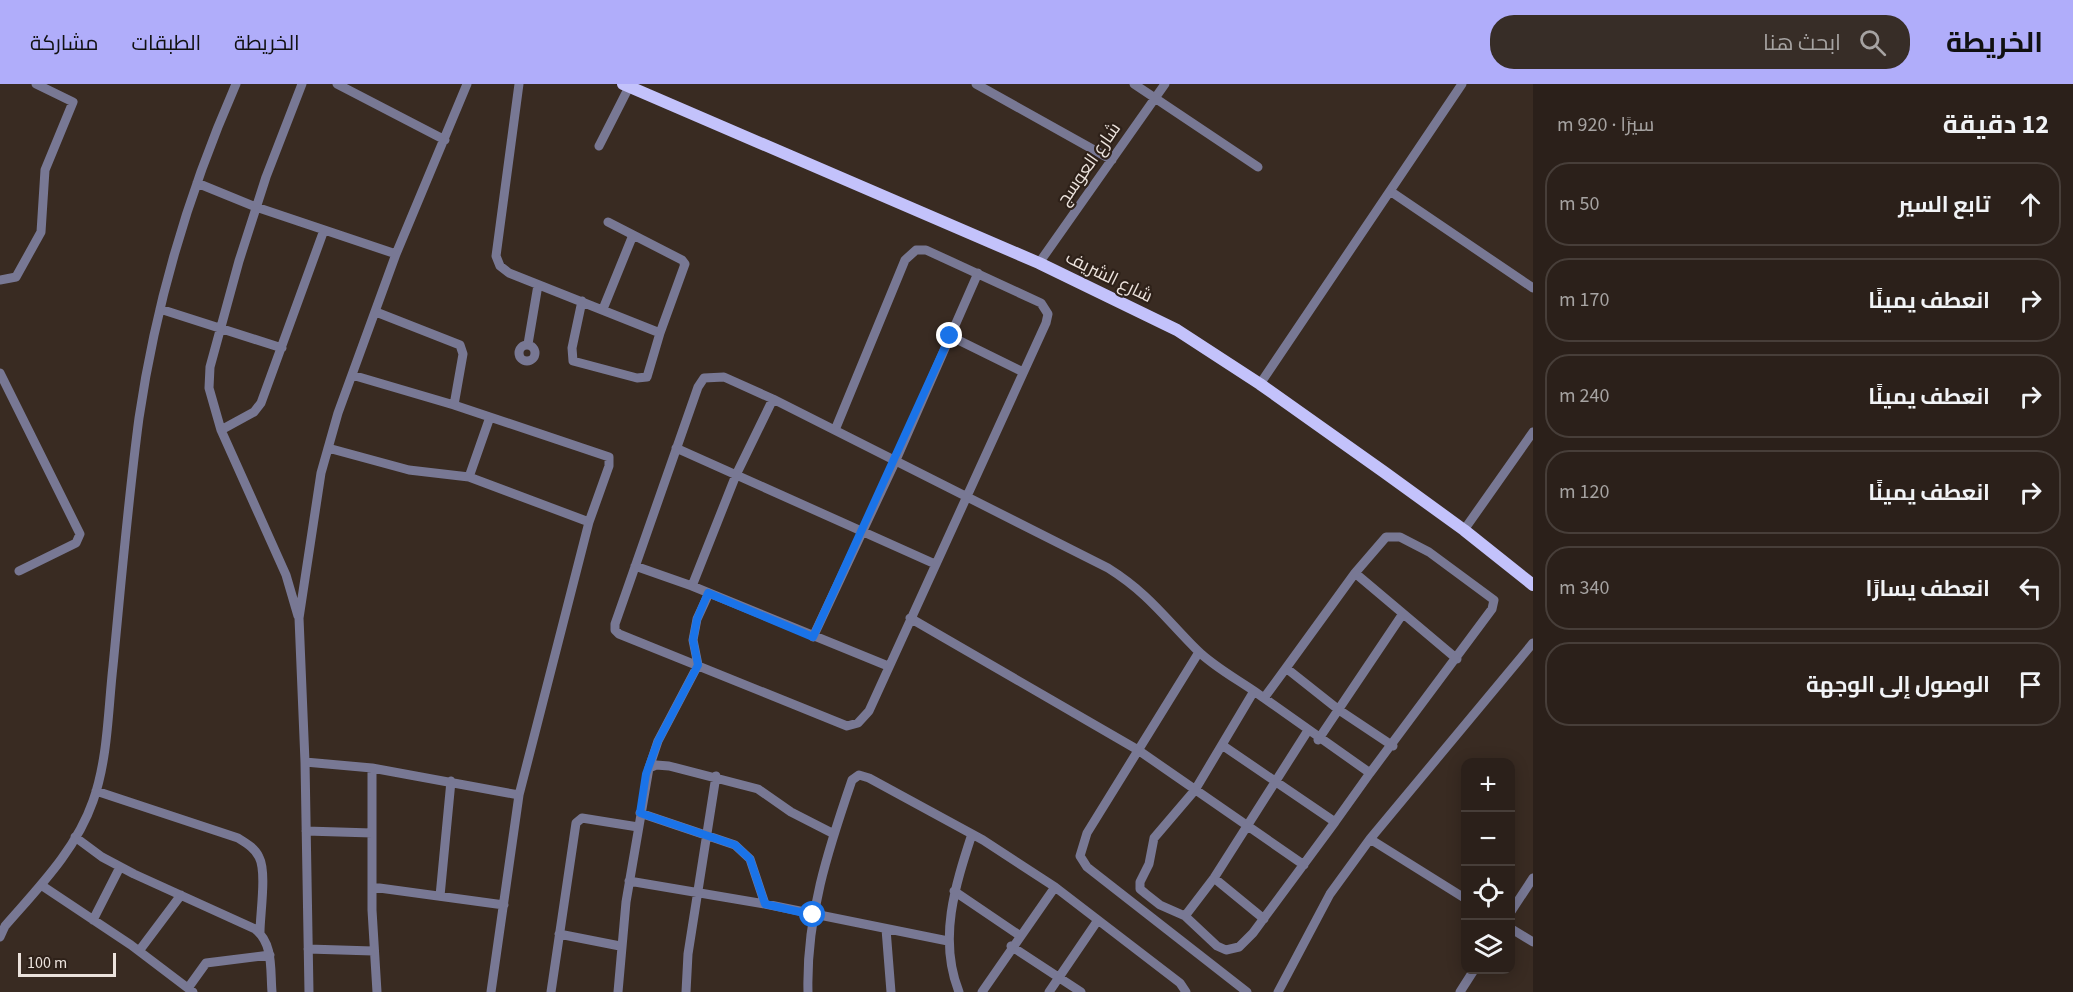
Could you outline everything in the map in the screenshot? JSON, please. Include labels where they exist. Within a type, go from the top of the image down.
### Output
[{"type":"main road","name":"شارع الشريف","points":[[626,85],[1039,263],[1177,330],[1260,384],[1464,530],[1533,585]]},
{"type":"street","points":[[0,280],[16,277],[43,225],[45,170],[73,102],[50,87],[36,84]]},
{"type":"street","points":[[0,937],[5,926],[41,885],[75,837],[96,791],[106,728],[139,418],[160,309],[176,242],[236,84]]},
{"type":"street","points":[[299,618],[286,575],[221,430],[208,388],[210,367],[220,326],[256,207],[302,84]]},
{"type":"street","points":[[337,84],[445,140]]},
{"type":"street","points":[[309,992],[305,762],[299,618],[321,473],[327,448],[352,375],[396,254],[467,84]]},
{"type":"street","points":[[519,84],[496,256],[500,266],[509,273],[660,333]]},
{"type":"street","points":[[976,84],[1112,160]]},
{"type":"street","points":[[1134,84],[1258,167]]},
{"type":"street","name":"شارع العوسج","points":[[1039,263],[1165,84]]},
{"type":"street","points":[[1260,384],[1462,84]]},
{"type":"street","points":[[599,146],[626,85]]},
{"type":"street","points":[[197,183],[256,207],[396,254]]},
{"type":"street","points":[[1390,191],[1533,288]]},
{"type":"street","points":[[582,301],[571,356],[577,364],[645,379],[685,264],[608,222]]},
{"type":"street","points":[[221,430],[254,412],[261,403],[324,230]]},
{"type":"street","points":[[603,309],[633,235]]},
{"type":"street","points":[[835,430],[909,254],[916,250],[926,250],[1041,303],[1046,309],[1046,323],[1023,372],[966,496],[935,564],[888,666],[869,711],[858,723],[847,726],[619,634],[615,630],[689,407],[704,378],[724,377],[896,460],[966,496],[1135,585],[1161,609],[1199,652],[1318,740],[1370,774]]},
{"type":"street","points":[[813,637],[896,460],[978,273]]},
{"type":"street","points":[[528,344],[538,285]]},
{"type":"street","points":[[160,309],[220,326],[282,348]]},
{"type":"street","points":[[376,312],[460,345],[464,354],[454,405]]},
{"type":"street","points":[[950,336],[1023,372]]},
{"type":"street","points":[[0,373],[4,391],[80,534],[75,543],[19,571]]},
{"type":"street","points":[[352,375],[454,405],[606,455],[609,466],[589,522],[519,795],[491,992]]},
{"type":"street","points":[[692,586],[736,475],[772,399]]},
{"type":"street","points":[[469,477],[490,417]]},
{"type":"street","points":[[1464,530],[1533,432]]},
{"type":"street","points":[[327,448],[409,470],[469,477],[589,522]]},
{"type":"street","points":[[676,448],[861,533],[935,564]]},
{"type":"street","points":[[1254,691],[1194,790],[1154,838],[1149,864],[1140,882],[1140,889],[1160,905],[1185,916],[1216,946],[1233,950],[1239,947],[1264,919],[1457,659],[1492,609],[1492,597],[1429,552],[1393,536],[1380,541],[1354,573],[1264,698]]},
{"type":"street","points":[[635,566],[692,586],[888,666]]},
{"type":"street","points":[[1354,573],[1457,659]]},
{"type":"street","points":[[618,992],[620,946],[649,768],[658,741],[698,665],[693,640],[697,619],[708,593]]},
{"type":"street","points":[[1318,740],[1370,659],[1402,615]]},
{"type":"street","points":[[910,618],[1138,750],[1304,865]]},
{"type":"street","points":[[1278,992],[1330,894],[1370,839],[1533,643]]},
{"type":"street","points":[[1199,652],[1087,833],[1080,856],[1086,867],[1247,992]]},
{"type":"street","points":[[1286,668],[1339,710],[1393,746]]},
{"type":"street","points":[[1185,916],[1214,878],[1246,824],[1307,732]]},
{"type":"street","points":[[1222,744],[1335,822]]},
{"type":"street","points":[[305,762],[372,768],[519,795]]},
{"type":"street","points":[[649,768],[656,765],[669,766],[716,776],[767,792],[791,812],[834,834]]},
{"type":"street","points":[[372,768],[372,887],[377,992]]},
{"type":"street","points":[[808,992],[808,950],[821,873],[852,780],[859,775],[869,778],[972,834],[1054,887],[1180,983],[1186,992]]},
{"type":"street","points":[[686,992],[688,954],[716,776]]},
{"type":"street","points":[[440,896],[451,781]]},
{"type":"street","points":[[96,791],[238,838],[249,845],[256,852],[262,865],[260,932]]},
{"type":"street","points":[[640,813],[706,833],[735,845],[750,859],[765,904]]},
{"type":"street","points":[[551,992],[576,823],[582,818],[638,827]]},
{"type":"street","points":[[306,831],[372,833]]},
{"type":"street","points":[[959,992],[948,941],[954,891],[972,834]]},
{"type":"street","points":[[75,837],[120,867],[250,925],[260,932],[270,955],[269,990]]},
{"type":"street","points":[[1370,839],[1461,896]]},
{"type":"street","points":[[93,920],[120,867]]},
{"type":"street","points":[[1214,878],[1264,919]]},
{"type":"street","points":[[1515,905],[1533,878]]},
{"type":"street","points":[[629,881],[765,904],[948,941]]},
{"type":"street","points":[[41,885],[139,951],[191,990],[206,963],[270,955]]},
{"type":"street","points":[[372,887],[504,905]]},
{"type":"street","points":[[981,992],[1054,887]]},
{"type":"street","points":[[954,891],[1019,935]]},
{"type":"street","points":[[139,951],[181,895]]},
{"type":"street","points":[[1049,992],[1098,921]]},
{"type":"street","points":[[1183,942],[1194,927]]},
{"type":"street","points":[[886,928],[891,992]]},
{"type":"street","points":[[1515,931],[1533,942]]},
{"type":"street","points":[[559,934],[620,946]]},
{"type":"street","points":[[1011,946],[1081,992]]},
{"type":"street","points":[[308,949],[374,951]]},
{"type":"street","points":[[1460,992],[1471,974]]},
{"type":"route","points":[[813,915],[765,904],[757,874],[750,859],[735,845],[640,813],[646,774],[658,741],[698,665],[693,640],[697,619],[708,593],[813,637],[896,460],[950,336]]}]
